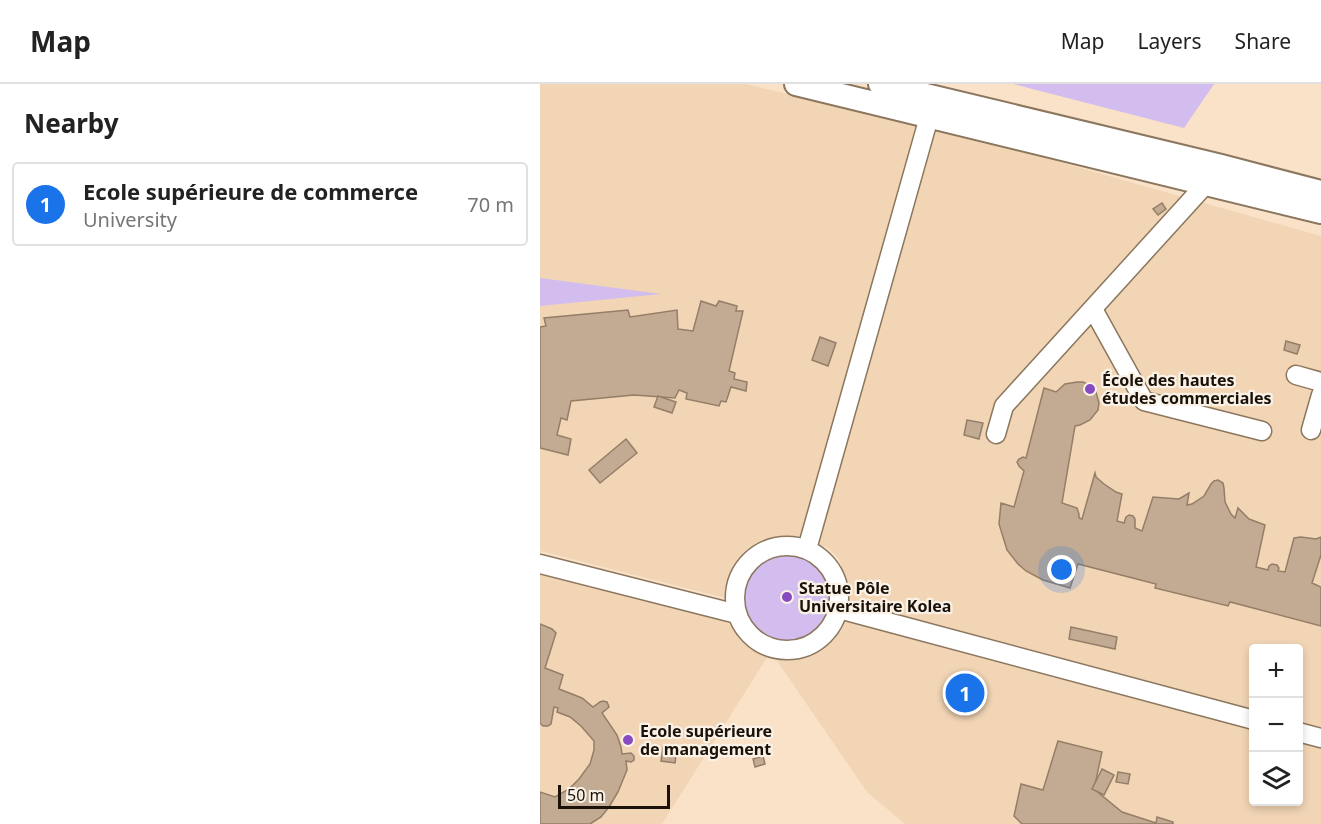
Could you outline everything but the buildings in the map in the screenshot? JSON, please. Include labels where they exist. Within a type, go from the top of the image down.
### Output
[{"type":"main road","points":[[796,84],[1321,212]]},
{"type":"main road","points":[[880,84],[1321,192]]},
{"type":"street","points":[[807,549],[929,117]]},
{"type":"street","points":[[996,434],[1004,406],[1204,185]]},
{"type":"street","points":[[1093,309],[1144,401],[1262,431]]},
{"type":"street","points":[[1296,375],[1321,382]]},
{"type":"street","points":[[1311,430],[1321,395]]},
{"type":"street","points":[[778,546],[807,549],[830,567],[837,580],[840,595],[839,609],[834,623],[825,636],[812,645],[798,650],[782,651],[767,647],[754,639],[744,628],[737,614],[736,584],[742,571],[752,559],[764,551],[778,546]]},
{"type":"street","points":[[540,564],[737,614]]},
{"type":"street","points":[[839,609],[1249,719]]},
{"type":"street","points":[[1303,733],[1321,738]]},
{"type":"shaded area","points":[[540,84],[745,84],[919,124],[803,539],[781,538],[752,550],[737,568],[731,581],[729,599],[540,551]]},
{"type":"shaded area","points":[[1013,84],[1214,84],[1184,128]]},
{"type":"shaded area","name":"École des hautes études commerciales","points":[[935,127],[1321,236],[1321,733],[1303,728],[1303,644],[1249,644],[1249,713],[850,604],[849,591],[839,559],[828,548],[816,543]]},
{"type":"shaded area","points":[[540,278],[661,294],[540,306]]},
{"type":"shaded area","points":[[788,554],[813,561],[825,573],[832,598],[825,623],[813,635],[788,642],[763,635],[751,623],[744,598],[751,573],[763,561]]},
{"type":"shaded area","name":"Ecole supérieure de management","points":[[540,572],[725,621],[755,649],[768,656],[662,824],[540,824]]},
{"type":"shaded area","points":[[847,618],[1249,724],[1249,806],[1303,806],[1303,738],[1321,743],[1321,824],[905,824],[867,792],[775,658],[788,660],[819,652],[842,630]]},
{"type":"place","name":"École des hautes études commerciales","points":[[1090,389]]},
{"type":"place","name":"Statue Pôle Universitaire Kolea","points":[[787,597]]},
{"type":"place","name":"Ecole supérieure de commerce","points":[[965,693]]},
{"type":"place","name":"Ecole supérieure de management","points":[[628,740]]}]
